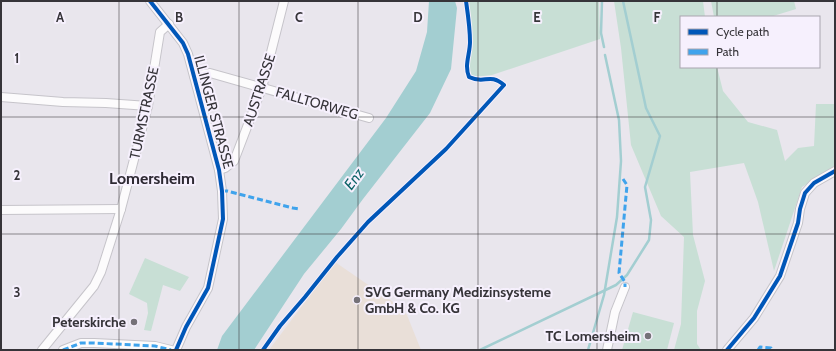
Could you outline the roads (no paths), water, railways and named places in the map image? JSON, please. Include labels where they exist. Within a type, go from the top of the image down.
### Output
[{"type":"street","name":"ILLINGER STRASSE","points":[[150,1],[169,24],[185,48],[219,170],[222,191],[223,219],[208,288],[186,327],[176,350]]},
{"type":"street","name":"AUSTRASSE","points":[[219,170],[234,161],[262,88],[284,1]]},
{"type":"street","name":"TURMSTRASSE","points":[[42,350],[94,286],[102,272],[121,209],[148,106],[160,32],[169,24]]},
{"type":"street","name":"FALLTORWEG","points":[[194,76],[210,73],[370,118]]},
{"type":"street","points":[[1,97],[63,102],[148,106]]},
{"type":"street","points":[[727,350],[754,318],[780,276],[798,223],[800,209],[806,193],[814,183],[835,171]]},
{"type":"street","points":[[1,210],[121,209]]},
{"type":"street","points":[[607,350],[615,312],[625,287]]},
{"type":"street","points":[[63,350],[81,343],[165,347],[171,350]]},
{"type":"water","name":"Enz","points":[[429,1],[455,1],[457,8],[451,69],[430,113],[341,229],[304,274],[254,350],[217,350],[222,336],[386,118],[416,71],[427,32]]},
{"type":"waterway","points":[[602,1],[601,33],[604,47]]},
{"type":"waterway","points":[[480,350],[616,285],[627,275],[649,240],[651,220],[645,187],[660,136],[646,108],[623,1]]},
{"type":"waterway","points":[[588,350],[604,295],[617,217],[621,161],[619,120],[605,55]]},
{"type":"place","name":"SVG Germany Medizinsysteme GmbH & Co. KG","points":[[357,300]]},
{"type":"place","name":"Peterskirche","points":[[134,322]]},
{"type":"place","name":"TC Lomersheim","points":[[648,336]]},
{"type":"district","name":"Lomersheim","points":[[152,178]]}]
